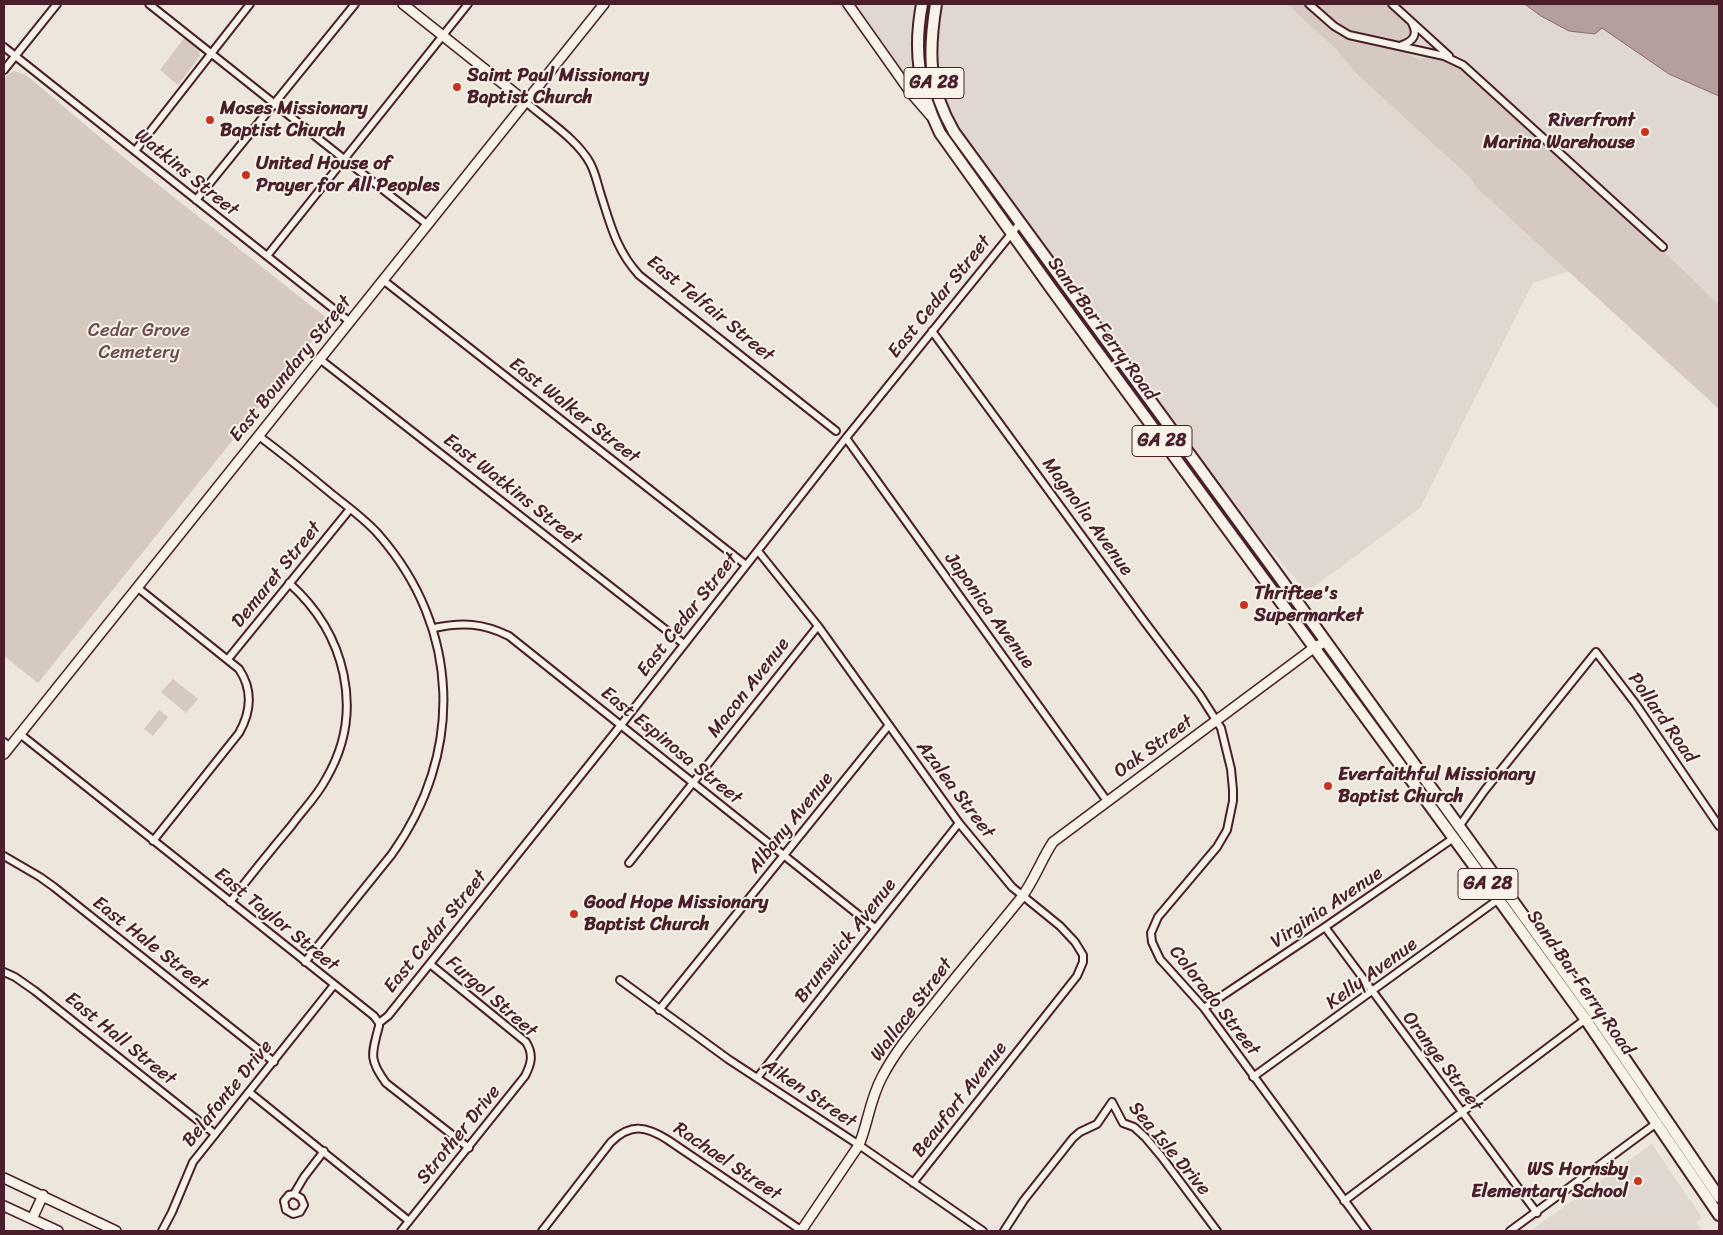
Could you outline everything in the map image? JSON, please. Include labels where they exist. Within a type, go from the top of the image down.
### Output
[{"type":"main road","name":"East Telfair Street","points":[[404,4],[526,102]]},
{"type":"main road","name":"East Boundary Street","points":[[4,754],[7,744],[20,734],[138,588],[604,4]]},
{"type":"main road","points":[[848,4],[933,119]]},
{"type":"main road","name":"GA 28","points":[[922,4],[918,29],[918,62],[923,90],[933,119]]},
{"type":"main road","name":"Sand Bar Ferry Road","points":[[936,4],[931,46],[933,76],[940,105],[946,119],[969,154],[1127,368],[1459,826],[1503,897]]},
{"type":"main road","name":"Sand Bar Ferry Road","points":[[933,119],[949,146],[1059,299],[1455,839],[1503,897],[1661,1120],[1719,1197]]},
{"type":"main road","name":"Oak Street","points":[[1022,896],[1032,882],[1044,855],[1053,842],[1315,647],[1325,642]]},
{"type":"main road","name":"Wallace Street","points":[[802,1231],[858,1145],[864,1132],[874,1095],[890,1062],[1022,896]]},
{"type":"main road","name":"Sand Bar Ferry Road","points":[[1661,1120],[1719,1215]]},
{"type":"main road","points":[[4,1178],[116,1231]]},
{"type":"main road","points":[[32,1219],[43,1196]]},
{"type":"main road","points":[[4,1206],[58,1231]]},
{"type":"street","points":[[4,70],[57,4]]},
{"type":"street","points":[[150,4],[428,224]]},
{"type":"street","points":[[135,151],[250,4]]},
{"type":"street","points":[[196,200],[355,4]]},
{"type":"street","points":[[267,256],[468,4]]},
{"type":"street","points":[[1309,4],[1334,26],[1349,35],[1452,59]]},
{"type":"street","points":[[1392,4],[1452,59],[1473,73],[1663,247]]},
{"type":"street","points":[[1400,46],[1409,43],[1415,36],[1416,30],[1410,20]]},
{"type":"street","name":"Watkins Street","points":[[4,47],[350,322]]},
{"type":"street","name":"East Telfair Street","points":[[526,102],[571,140],[586,156],[594,173],[620,250],[639,275],[836,431]]},
{"type":"street","name":"East Cedar Street","points":[[378,1023],[388,1016],[430,964],[621,725],[846,438],[1020,224]]},
{"type":"street","name":"East Walker Street","points":[[384,280],[746,565]]},
{"type":"street","name":"Magnolia Avenue","points":[[932,331],[1218,721]]},
{"type":"street","name":"East Watkins Street","points":[[321,360],[684,644]]},
{"type":"street","points":[[259,436],[350,508],[378,533],[395,553],[418,592],[434,628],[442,679],[443,714],[439,752],[425,796],[398,846],[305,962]]},
{"type":"street","name":"Japonica Avenue","points":[[846,438],[1107,801]]},
{"type":"street","name":"Demaret Street","points":[[228,660],[350,508]]},
{"type":"street","name":"Azalea Street","points":[[758,551],[818,626],[959,823],[1007,882],[1070,935],[1079,948],[1083,959],[1080,971],[1030,1036]]},
{"type":"street","points":[[230,902],[327,779],[338,753],[345,726],[347,701],[342,662],[327,628],[311,605],[289,583]]},
{"type":"street","points":[[138,588],[239,670],[245,678],[249,703],[244,723],[233,742],[153,841]]},
{"type":"street","name":"East Espinosa Street","points":[[434,628],[466,624],[477,625],[486,626],[509,636],[875,928]]},
{"type":"street","name":"Macon Avenue","points":[[629,863],[818,626]]},
{"type":"street","name":"Pollard Road","points":[[1459,826],[1596,652],[1635,703],[1719,826]]},
{"type":"street","name":"Colorado Street","points":[[1218,721],[1225,741],[1233,790],[1232,811],[1227,830],[1217,847],[1154,923],[1151,933],[1152,942],[1160,959],[1204,1008],[1367,1231]]},
{"type":"street","name":"Albany Avenue","points":[[660,1010],[889,724]]},
{"type":"street","name":"East Taylor Street","points":[[20,734],[374,1016],[378,1023]]},
{"type":"street","name":"Brunswick Avenue","points":[[757,1078],[959,823]]},
{"type":"street","points":[[1455,839],[1459,826]]},
{"type":"street","name":"Virginia Avenue","points":[[1204,1008],[1455,839]]},
{"type":"street","name":"East Hale Street","points":[[4,856],[40,876],[274,1062]]},
{"type":"street","name":"Kelly Avenue","points":[[1253,1077],[1503,897]]},
{"type":"street","name":"Orange Street","points":[[1325,927],[1537,1213]]},
{"type":"street","name":"Furgol Street","points":[[430,964],[526,1042],[532,1054]]},
{"type":"street","name":"East Hall Street","points":[[4,972],[35,991],[215,1134]]},
{"type":"street","name":"Aiken Street","points":[[620,980],[757,1078],[983,1231]]},
{"type":"street","name":"Belafonte Drive","points":[[162,1231],[193,1162],[334,985]]},
{"type":"street","points":[[1344,1201],[1589,1016]]},
{"type":"street","points":[[378,1023],[372,1053],[377,1071],[386,1083],[469,1148]]},
{"type":"street","name":"Beaufort Avenue","points":[[913,1183],[1030,1036]]},
{"type":"street","name":"Strother Drive","points":[[401,1231],[525,1076],[530,1067],[532,1054]]},
{"type":"street","points":[[249,1092],[409,1221]]},
{"type":"street","name":"Sea Isle Drive","points":[[1004,1231],[1024,1200],[1073,1138],[1080,1132],[1097,1124],[1112,1102],[1123,1122],[1134,1127],[1161,1156],[1216,1231]]},
{"type":"street","points":[[1510,1231],[1661,1120]]},
{"type":"street","name":"Rachael Street","points":[[542,1231],[611,1142],[617,1136],[632,1129],[643,1128],[658,1134],[802,1231]]},
{"type":"street","points":[[294,1194],[304,1177],[324,1151]]},
{"type":"shaded area","points":[[838,4],[1633,4],[1719,28],[1719,380],[1576,269],[1533,283],[1420,508],[1307,592],[1220,491]]},
{"type":"shaded area","points":[[1525,4],[1719,4],[1719,96],[1669,74],[1602,28],[1595,34],[1569,31],[1541,16]]},
{"type":"shaded area","name":"WS Hornsby Elementary School","points":[[1652,1144],[1702,1218],[1696,1222],[1703,1231],[1530,1231]]},
{"type":"green space","points":[[1287,4],[1385,4],[1411,27],[1409,37],[1400,42],[1396,49],[1422,60],[1425,55],[1456,65],[1487,91],[1492,85],[1719,305],[1719,409],[1476,187],[1471,178],[1358,75],[1335,48]]},
{"type":"green space","points":[[184,38],[199,50],[200,56],[178,85],[160,70]]},
{"type":"green space","name":"Cedar Grove Cemetery","points":[[14,71],[26,75],[127,160],[329,320],[38,683],[4,656],[4,80],[8,74]]},
{"type":"green space","points":[[173,679],[198,699],[186,713],[161,692]]},
{"type":"green space","points":[[159,710],[168,717],[153,736],[144,729]]},
{"type":"place","name":"Saint Paul Missionary Baptist Church","points":[[457,87]]},
{"type":"place","name":"Moses Missionary Baptist Church","points":[[210,120]]},
{"type":"place","name":"Riverfront Marina Warehouse","points":[[1645,132]]},
{"type":"place","name":"United House of Prayer for All Peoples","points":[[246,175]]},
{"type":"place","name":"Thriftee's Supermarket","points":[[1244,605]]},
{"type":"place","name":"Everfaithful Missionary Baptist Church","points":[[1328,786]]},
{"type":"place","name":"Good Hope Missionary Baptist Church","points":[[574,914]]},
{"type":"place","name":"WS Hornsby Elementary School","points":[[1638,1181]]}]
